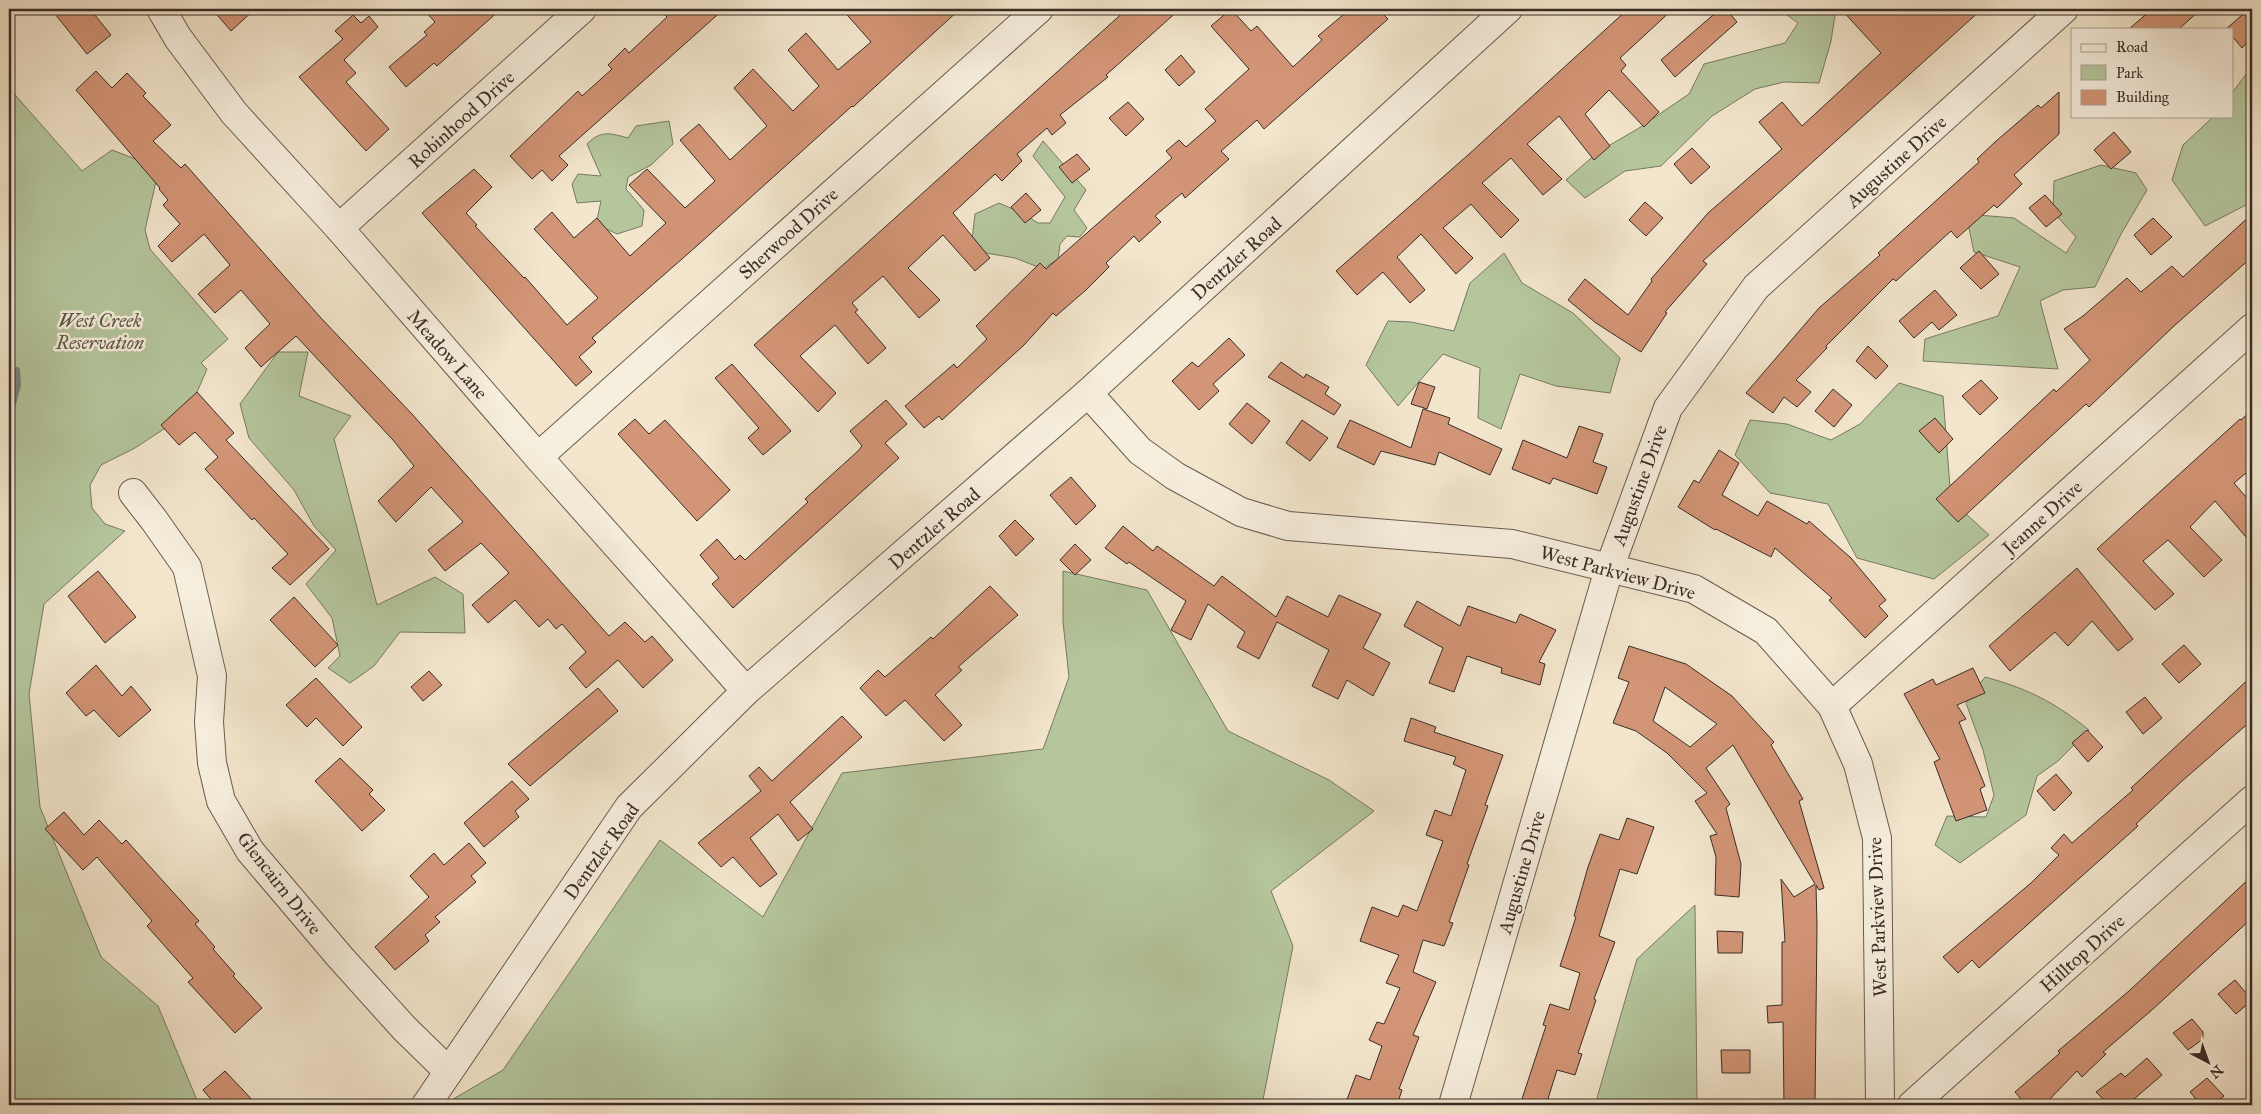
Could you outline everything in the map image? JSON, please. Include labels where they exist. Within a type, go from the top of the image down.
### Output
[{"type":"street","name":"Meadow Lane","points":[[161,9],[178,38],[234,113],[340,228],[538,457],[746,691]]},
{"type":"street","name":"Robinhood Drive","points":[[340,228],[582,9]]},
{"type":"street","name":"Sherwood Drive","points":[[538,457],[1039,9]]},
{"type":"street","name":"Dentzler Road","points":[[426,1105],[629,807],[746,691],[1088,393],[1508,9]]},
{"type":"street","name":"Augustine Drive","points":[[1453,1105],[1609,569],[1668,408],[1756,287],[2064,9]]},
{"type":"street","name":"Jeanne Drive","points":[[1832,706],[2252,328]]},
{"type":"street","name":"West Parkview Drive","points":[[1088,393],[1140,451],[1175,476],[1242,512],[1288,526],[1512,544],[1694,589],[1766,631],[1832,706],[1858,764],[1877,838],[1880,1105]]},
{"type":"street","name":"Glencairn Drive","points":[[133,492],[187,567],[212,676],[209,722],[212,763],[221,801],[256,859],[404,1028],[448,1071]]},
{"type":"street","name":"Hilltop Drive","points":[[1912,1105],[2252,800]]},
{"type":"green space","points":[[1779,9],[1836,9],[1831,41],[1819,83],[1784,82],[1755,89],[1712,116],[1661,166],[1625,171],[1585,198],[1566,180],[1598,152],[1639,128],[1689,94],[1704,64],[1785,43],[1798,23]]},
{"type":"green space","points":[[2247,73],[2252,73],[2252,181],[2248,204],[2205,226],[2172,180],[2183,145],[2212,118],[2234,118],[2234,90]]},
{"type":"green space","name":"West Creek Reservation","points":[[9,88],[82,171],[112,150],[159,168],[145,230],[150,249],[228,339],[201,363],[207,369],[188,413],[135,448],[101,465],[90,485],[92,508],[105,524],[125,531],[44,604],[29,694],[40,807],[101,957],[158,1006],[199,1105],[9,1105]]},
{"type":"green space","points":[[669,121],[673,144],[651,165],[628,177],[626,189],[644,210],[642,226],[617,234],[596,224],[601,201],[577,203],[572,184],[578,174],[601,176],[587,144],[597,136],[606,134],[628,138],[636,126]]},
{"type":"green space","points":[[1043,141],[1086,190],[1074,210],[1087,228],[1080,237],[1067,236],[1060,244],[1058,259],[1043,269],[1015,258],[986,253],[972,240],[975,214],[999,203],[1022,213],[1038,223],[1050,223],[1065,197],[1033,156]]},
{"type":"green space","points":[[2101,165],[2136,173],[2147,190],[2121,234],[2095,287],[2063,290],[2040,301],[2058,369],[1923,361],[1925,339],[1998,316],[2020,267],[1974,252],[1966,214],[2014,218],[2066,253],[2076,237],[2053,212],[2054,181]]},
{"type":"green space","points":[[1504,253],[1522,283],[1573,313],[1620,358],[1610,393],[1556,386],[1520,374],[1501,429],[1478,418],[1480,368],[1443,354],[1398,406],[1366,365],[1388,321],[1411,322],[1454,331],[1470,283]]},
{"type":"green space","points":[[278,352],[308,352],[299,396],[351,416],[334,439],[377,605],[435,577],[463,594],[465,633],[400,632],[374,666],[350,683],[328,668],[340,656],[332,618],[306,584],[336,550],[314,526],[294,490],[249,438],[240,404]]},
{"type":"green space","points":[[1899,383],[1943,396],[1951,500],[1989,535],[1934,579],[1857,558],[1828,504],[1770,493],[1735,455],[1750,420],[1787,424],[1831,440],[1860,424]]},
{"type":"green space","points":[[1063,571],[1147,590],[1228,731],[1329,780],[1374,811],[1271,891],[1293,946],[1262,1105],[443,1105],[503,1070],[660,840],[763,917],[842,773],[1043,749],[1069,677],[1063,622]]},
{"type":"green space","points":[[1985,677],[2015,686],[2052,704],[2089,730],[2058,761],[2037,776],[2026,815],[1960,863],[1935,845],[1947,816],[1986,817],[1994,795],[1983,750],[1966,703]]},
{"type":"green space","points":[[1695,905],[1697,1105],[1595,1105],[1637,959]]},
{"type":"building","points":[[51,9],[90,9],[111,35],[87,54]]},
{"type":"building","points":[[212,9],[255,9],[231,31]]},
{"type":"building","points":[[423,9],[501,9],[437,66],[434,63],[406,87],[389,67],[427,35],[424,32],[435,22]]},
{"type":"building","points":[[659,9],[724,9],[559,156],[568,165],[552,181],[542,170],[532,179],[510,156],[578,91],[582,96],[612,69],[608,65],[625,48],[629,53],[667,17]]},
{"type":"building","points":[[842,9],[960,9],[853,107],[592,338],[596,342],[579,357],[592,372],[576,386],[422,213],[474,169],[492,187],[466,213],[477,225],[475,226],[525,277],[567,325],[598,298],[534,229],[552,212],[574,238],[597,218],[630,256],[666,223],[629,185],[647,169],[685,208],[715,181],[680,140],[699,124],[730,160],[767,126],[734,88],[753,69],[793,111],[819,86],[788,50],[806,33],[838,70],[871,42]]},
{"type":"building","points":[[1127,9],[1180,9],[1106,75],[1108,77],[1060,115],[1066,123],[1052,135],[1047,128],[1017,154],[1022,161],[1002,181],[995,174],[953,213],[990,258],[975,271],[943,235],[908,268],[940,300],[919,318],[883,276],[852,303],[858,310],[855,312],[886,348],[868,364],[835,325],[800,356],[836,393],[818,412],[754,345]]},
{"type":"building","points":[[1231,9],[1251,31],[1257,26],[1293,67],[1322,40],[1318,36],[1350,9],[1378,9],[1388,19],[1264,129],[1257,120],[1221,151],[1229,159],[1185,198],[1182,193],[1155,216],[1161,222],[1139,242],[1134,236],[1106,263],[1109,267],[1086,290],[1056,316],[1053,313],[1024,345],[942,420],[939,416],[924,428],[905,406],[954,364],[957,368],[987,339],[976,326],[1040,263],[1046,269],[1172,158],[1166,151],[1179,140],[1186,147],[1216,121],[1205,109],[1249,69],[1211,26]]},
{"type":"building","points":[[1628,9],[1673,9],[1620,58],[1626,65],[1621,71],[1659,112],[1644,127],[1609,90],[1585,114],[1610,146],[1594,160],[1559,116],[1527,144],[1562,179],[1543,195],[1511,158],[1482,183],[1519,220],[1501,238],[1471,204],[1443,228],[1473,258],[1456,274],[1421,234],[1397,257],[1425,290],[1410,303],[1383,272],[1357,295],[1336,271],[1468,155]]},
{"type":"building","points":[[1720,9],[1726,9],[1737,22],[1675,77],[1661,60]]},
{"type":"building","points":[[1841,9],[1982,9],[1703,261],[1707,264],[1665,312],[1667,313],[1641,352],[1596,323],[1568,300],[1585,279],[1628,315],[1652,281],[1651,279],[1708,213],[1782,149],[1759,122],[1782,102],[1802,126],[1881,53]]},
{"type":"building","points":[[2152,9],[2201,9],[2180,28],[2130,28]]},
{"type":"building","points":[[2249,9],[2252,9],[2252,38],[2242,48],[2234,38],[2234,28],[2227,28]]},
{"type":"building","points":[[353,15],[361,23],[369,16],[378,27],[344,60],[356,73],[346,82],[389,129],[366,151],[299,77],[343,39],[335,31]]},
{"type":"building","points":[[1181,55],[1195,72],[1179,86],[1165,70]]},
{"type":"building","points":[[96,71],[112,88],[127,73],[146,93],[143,96],[171,125],[153,141],[181,168],[185,164],[321,318],[412,414],[609,636],[625,622],[645,642],[652,636],[673,660],[643,688],[618,660],[586,688],[569,668],[586,652],[562,624],[556,629],[548,619],[539,627],[515,600],[488,623],[472,605],[509,573],[481,543],[445,571],[428,550],[463,522],[431,487],[396,522],[378,501],[414,466],[393,440],[296,336],[261,367],[245,348],[270,324],[241,290],[215,313],[198,294],[230,265],[204,234],[172,262],[158,246],[180,224],[163,205],[168,200],[160,188],[76,90]]},
{"type":"building","points":[[2059,92],[2059,134],[2014,175],[2022,184],[1997,208],[1994,205],[1957,238],[1951,231],[1896,281],[1893,279],[1826,346],[1827,348],[1796,380],[1811,392],[1797,407],[1784,397],[1773,413],[1746,393],[1819,308],[1880,255],[1878,253],[1979,162],[1977,159],[1995,142],[2038,105],[2041,108]]},
{"type":"building","points":[[1128,102],[1144,119],[1126,136],[1109,118]]},
{"type":"building","points":[[2114,132],[2131,152],[2111,169],[2094,150]]},
{"type":"building","points":[[1692,148],[1710,167],[1691,184],[1674,164]]},
{"type":"building","points":[[1077,154],[1090,169],[1072,183],[1059,167]]},
{"type":"building","points":[[1026,193],[1041,210],[1025,223],[1011,207]]},
{"type":"building","points":[[2045,195],[2062,214],[2046,227],[2029,208]]},
{"type":"building","points":[[1645,202],[1663,218],[1646,236],[1629,220]]},
{"type":"building","points":[[2252,214],[2252,257],[2174,326],[2089,407],[2086,404],[1958,522],[1936,499],[2054,389],[2056,392],[2090,360],[2064,329],[2083,316],[2127,278],[2141,292],[2172,266],[2183,277]]},
{"type":"building","points":[[2153,218],[2172,237],[2151,255],[2134,235]]},
{"type":"building","points":[[1979,251],[1999,274],[1981,289],[1960,268]]},
{"type":"building","points":[[1935,290],[1957,315],[1939,330],[1932,322],[1914,338],[1899,321]]},
{"type":"building","points":[[1229,338],[1245,355],[1213,384],[1219,391],[1199,410],[1172,381],[1192,362],[1198,367]]},
{"type":"building","points":[[1868,346],[1888,366],[1876,379],[1856,361]]},
{"type":"building","points":[[1281,362],[1304,378],[1306,374],[1329,387],[1325,394],[1341,405],[1334,415],[1268,377]]},
{"type":"building","points":[[732,364],[791,431],[763,455],[748,438],[759,428],[715,378]]},
{"type":"building","points":[[1981,380],[1998,398],[1980,415],[1962,396]]},
{"type":"building","points":[[1419,382],[1435,387],[1427,409],[1411,404]]},
{"type":"building","points":[[1833,389],[1852,405],[1834,427],[1815,411]]},
{"type":"building","points":[[197,392],[234,433],[226,440],[329,549],[290,585],[272,568],[288,554],[254,518],[252,520],[205,469],[218,457],[195,432],[179,445],[161,425]]},
{"type":"building","points":[[886,400],[907,424],[885,443],[899,458],[733,608],[712,584],[719,578],[700,555],[717,539],[735,560],[740,555],[745,560],[808,502],[805,499],[858,451],[862,446],[850,431]]},
{"type":"building","points":[[1247,403],[1270,421],[1252,444],[1229,424]]},
{"type":"building","points":[[1423,409],[1450,418],[1448,424],[1502,449],[1490,475],[1439,452],[1435,465],[1381,451],[1374,465],[1337,447],[1350,420],[1411,448]]},
{"type":"building","points":[[2252,410],[2252,468],[2234,483],[2252,504],[2252,544],[2215,501],[2190,527],[2222,560],[2204,577],[2168,540],[2143,561],[2174,594],[2155,610],[2097,549]]},
{"type":"building","points":[[1935,418],[1953,439],[1939,453],[1919,431]]},
{"type":"building","points":[[635,419],[649,434],[665,420],[730,490],[697,521],[618,434]]},
{"type":"building","points":[[1302,420],[1328,438],[1310,461],[1286,443]]},
{"type":"building","points":[[1579,426],[1603,434],[1593,462],[1607,467],[1597,494],[1553,478],[1550,484],[1512,469],[1523,440],[1567,458]]},
{"type":"building","points":[[1719,450],[1739,463],[1722,495],[1758,516],[1767,501],[1807,524],[1809,521],[1851,558],[1886,600],[1879,606],[1888,616],[1865,638],[1829,600],[1832,598],[1775,548],[1771,557],[1715,530],[1678,507],[1694,480],[1699,483]]},
{"type":"building","points":[[1071,477],[1096,506],[1076,525],[1050,495]]},
{"type":"building","points":[[1015,520],[1034,539],[1016,556],[999,536]]},
{"type":"building","points":[[1123,526],[1153,551],[1157,546],[1214,586],[1222,576],[1276,617],[1287,596],[1328,617],[1339,595],[1381,614],[1363,648],[1390,663],[1373,696],[1347,680],[1338,699],[1312,686],[1329,650],[1277,622],[1259,659],[1237,647],[1245,632],[1208,604],[1191,640],[1171,630],[1186,601],[1105,548]]},
{"type":"building","points":[[1075,544],[1091,560],[1075,575],[1060,560]]},
{"type":"building","points":[[2077,568],[2133,639],[2118,651],[2092,621],[2068,646],[2055,632],[2010,671],[1989,646]]},
{"type":"building","points":[[98,571],[136,617],[105,643],[68,596]]},
{"type":"building","points":[[990,586],[1018,615],[958,667],[962,670],[935,695],[962,725],[944,741],[905,700],[886,716],[860,688],[878,670],[885,677],[931,637],[933,639]]},
{"type":"building","points":[[294,597],[338,645],[315,667],[270,620]]},
{"type":"building","points":[[1417,601],[1460,626],[1468,606],[1516,623],[1520,614],[1556,630],[1539,662],[1545,664],[1540,685],[1501,673],[1502,668],[1467,656],[1454,692],[1429,683],[1443,648],[1404,626]]},
{"type":"building","points":[[2184,645],[2201,664],[2179,683],[2162,664]]},
{"type":"building","points":[[1629,646],[1686,664],[1732,696],[1774,742],[1771,745],[1803,799],[1799,801],[1824,888],[1819,890],[1816,885],[1815,1105],[1784,1105],[1783,1022],[1768,1023],[1767,1006],[1782,1005],[1782,942],[1785,942],[1781,879],[1794,897],[1815,884],[1733,745],[1706,768],[1730,804],[1726,808],[1741,864],[1739,897],[1715,895],[1716,857],[1710,836],[1717,834],[1695,801],[1707,793],[1667,753],[1636,731],[1613,723],[1629,682],[1618,678]],"holes":[[[1665,687],[1717,724],[1690,747],[1653,721]]]},
{"type":"building","points":[[96,665],[122,696],[131,686],[151,710],[119,737],[94,710],[86,716],[66,693]]},
{"type":"building","points":[[1973,668],[1985,693],[1957,705],[1966,719],[1959,722],[1985,786],[1980,789],[1987,810],[1956,821],[1934,762],[1940,759],[1904,694],[1933,679],[1936,685]]},
{"type":"building","points":[[429,671],[442,685],[423,701],[411,687]]},
{"type":"building","points":[[2252,676],[2252,720],[2181,782],[2136,824],[2138,826],[1979,968],[1972,960],[1958,973],[1943,957],[2031,883],[2059,855],[2051,848],[2064,834],[2072,843],[2133,790],[2131,788]]},
{"type":"building","points":[[316,678],[362,727],[343,746],[316,718],[307,727],[286,705]]},
{"type":"building","points":[[598,688],[618,711],[530,786],[508,764]]},
{"type":"building","points":[[2145,697],[2162,718],[2143,734],[2126,712]]},
{"type":"building","points":[[842,716],[862,737],[790,802],[813,829],[798,841],[778,814],[750,838],[777,874],[760,887],[733,857],[721,867],[698,843],[761,791],[749,776],[759,767],[772,781]]},
{"type":"building","points":[[1411,718],[1436,727],[1434,732],[1503,755],[1485,805],[1488,806],[1467,864],[1469,865],[1449,922],[1453,923],[1444,946],[1423,940],[1413,972],[1436,982],[1413,1035],[1419,1037],[1399,1089],[1402,1090],[1397,1105],[1345,1105],[1356,1075],[1370,1080],[1382,1046],[1369,1040],[1377,1022],[1384,1024],[1400,988],[1386,983],[1399,955],[1360,941],[1372,907],[1398,917],[1403,905],[1417,911],[1443,841],[1426,835],[1435,810],[1451,816],[1466,770],[1453,764],[1456,757],[1404,741]]},
{"type":"building","points":[[2087,730],[2103,747],[2088,762],[2072,743]]},
{"type":"building","points":[[340,758],[373,790],[369,794],[385,810],[362,831],[315,781]]},
{"type":"building","points":[[2056,774],[2072,793],[2054,811],[2037,791]]},
{"type":"building","points":[[512,781],[529,799],[515,811],[519,817],[484,847],[464,823]]},
{"type":"building","points":[[64,812],[84,835],[99,820],[122,844],[126,840],[199,921],[195,924],[215,947],[213,949],[235,974],[233,976],[262,1008],[235,1033],[188,982],[193,978],[147,926],[152,921],[97,857],[83,870],[45,829]]},
{"type":"building","points":[[1627,818],[1654,827],[1637,874],[1620,869],[1599,936],[1615,942],[1594,999],[1596,1000],[1578,1053],[1582,1054],[1575,1075],[1557,1070],[1546,1105],[1520,1105],[1546,1026],[1543,1025],[1550,1004],[1569,1010],[1580,973],[1560,966],[1576,917],[1574,916],[1588,867],[1600,834],[1619,840]]},
{"type":"building","points":[[469,843],[486,863],[471,876],[476,882],[435,917],[440,922],[425,935],[429,941],[395,970],[375,947],[429,897],[410,876],[434,853],[444,865]]},
{"type":"building","points":[[2252,876],[2252,918],[2103,1052],[2106,1054],[2082,1077],[2077,1071],[2044,1105],[2026,1105],[2015,1092],[2060,1053],[2058,1051],[2129,991]]},
{"type":"building","points":[[1717,931],[1743,932],[1742,953],[1718,953]]},
{"type":"building","points":[[2235,980],[2252,1000],[2236,1014],[2218,994]]},
{"type":"building","points":[[2192,1019],[2203,1032],[2203,1039],[2188,1050],[2173,1033]]},
{"type":"building","points":[[1721,1050],[1750,1050],[1750,1073],[1722,1073]]},
{"type":"building","points":[[2147,1058],[2162,1075],[2127,1105],[2109,1105],[2096,1092],[2121,1073],[2125,1077]]},
{"type":"building","points":[[225,1071],[257,1105],[216,1105],[203,1090]]},
{"type":"building","points":[[2207,1078],[2224,1096],[2213,1105],[2201,1105],[2190,1092]]},
{"type":"waterway","points":[[9,419],[18,385],[17,370]]}]
